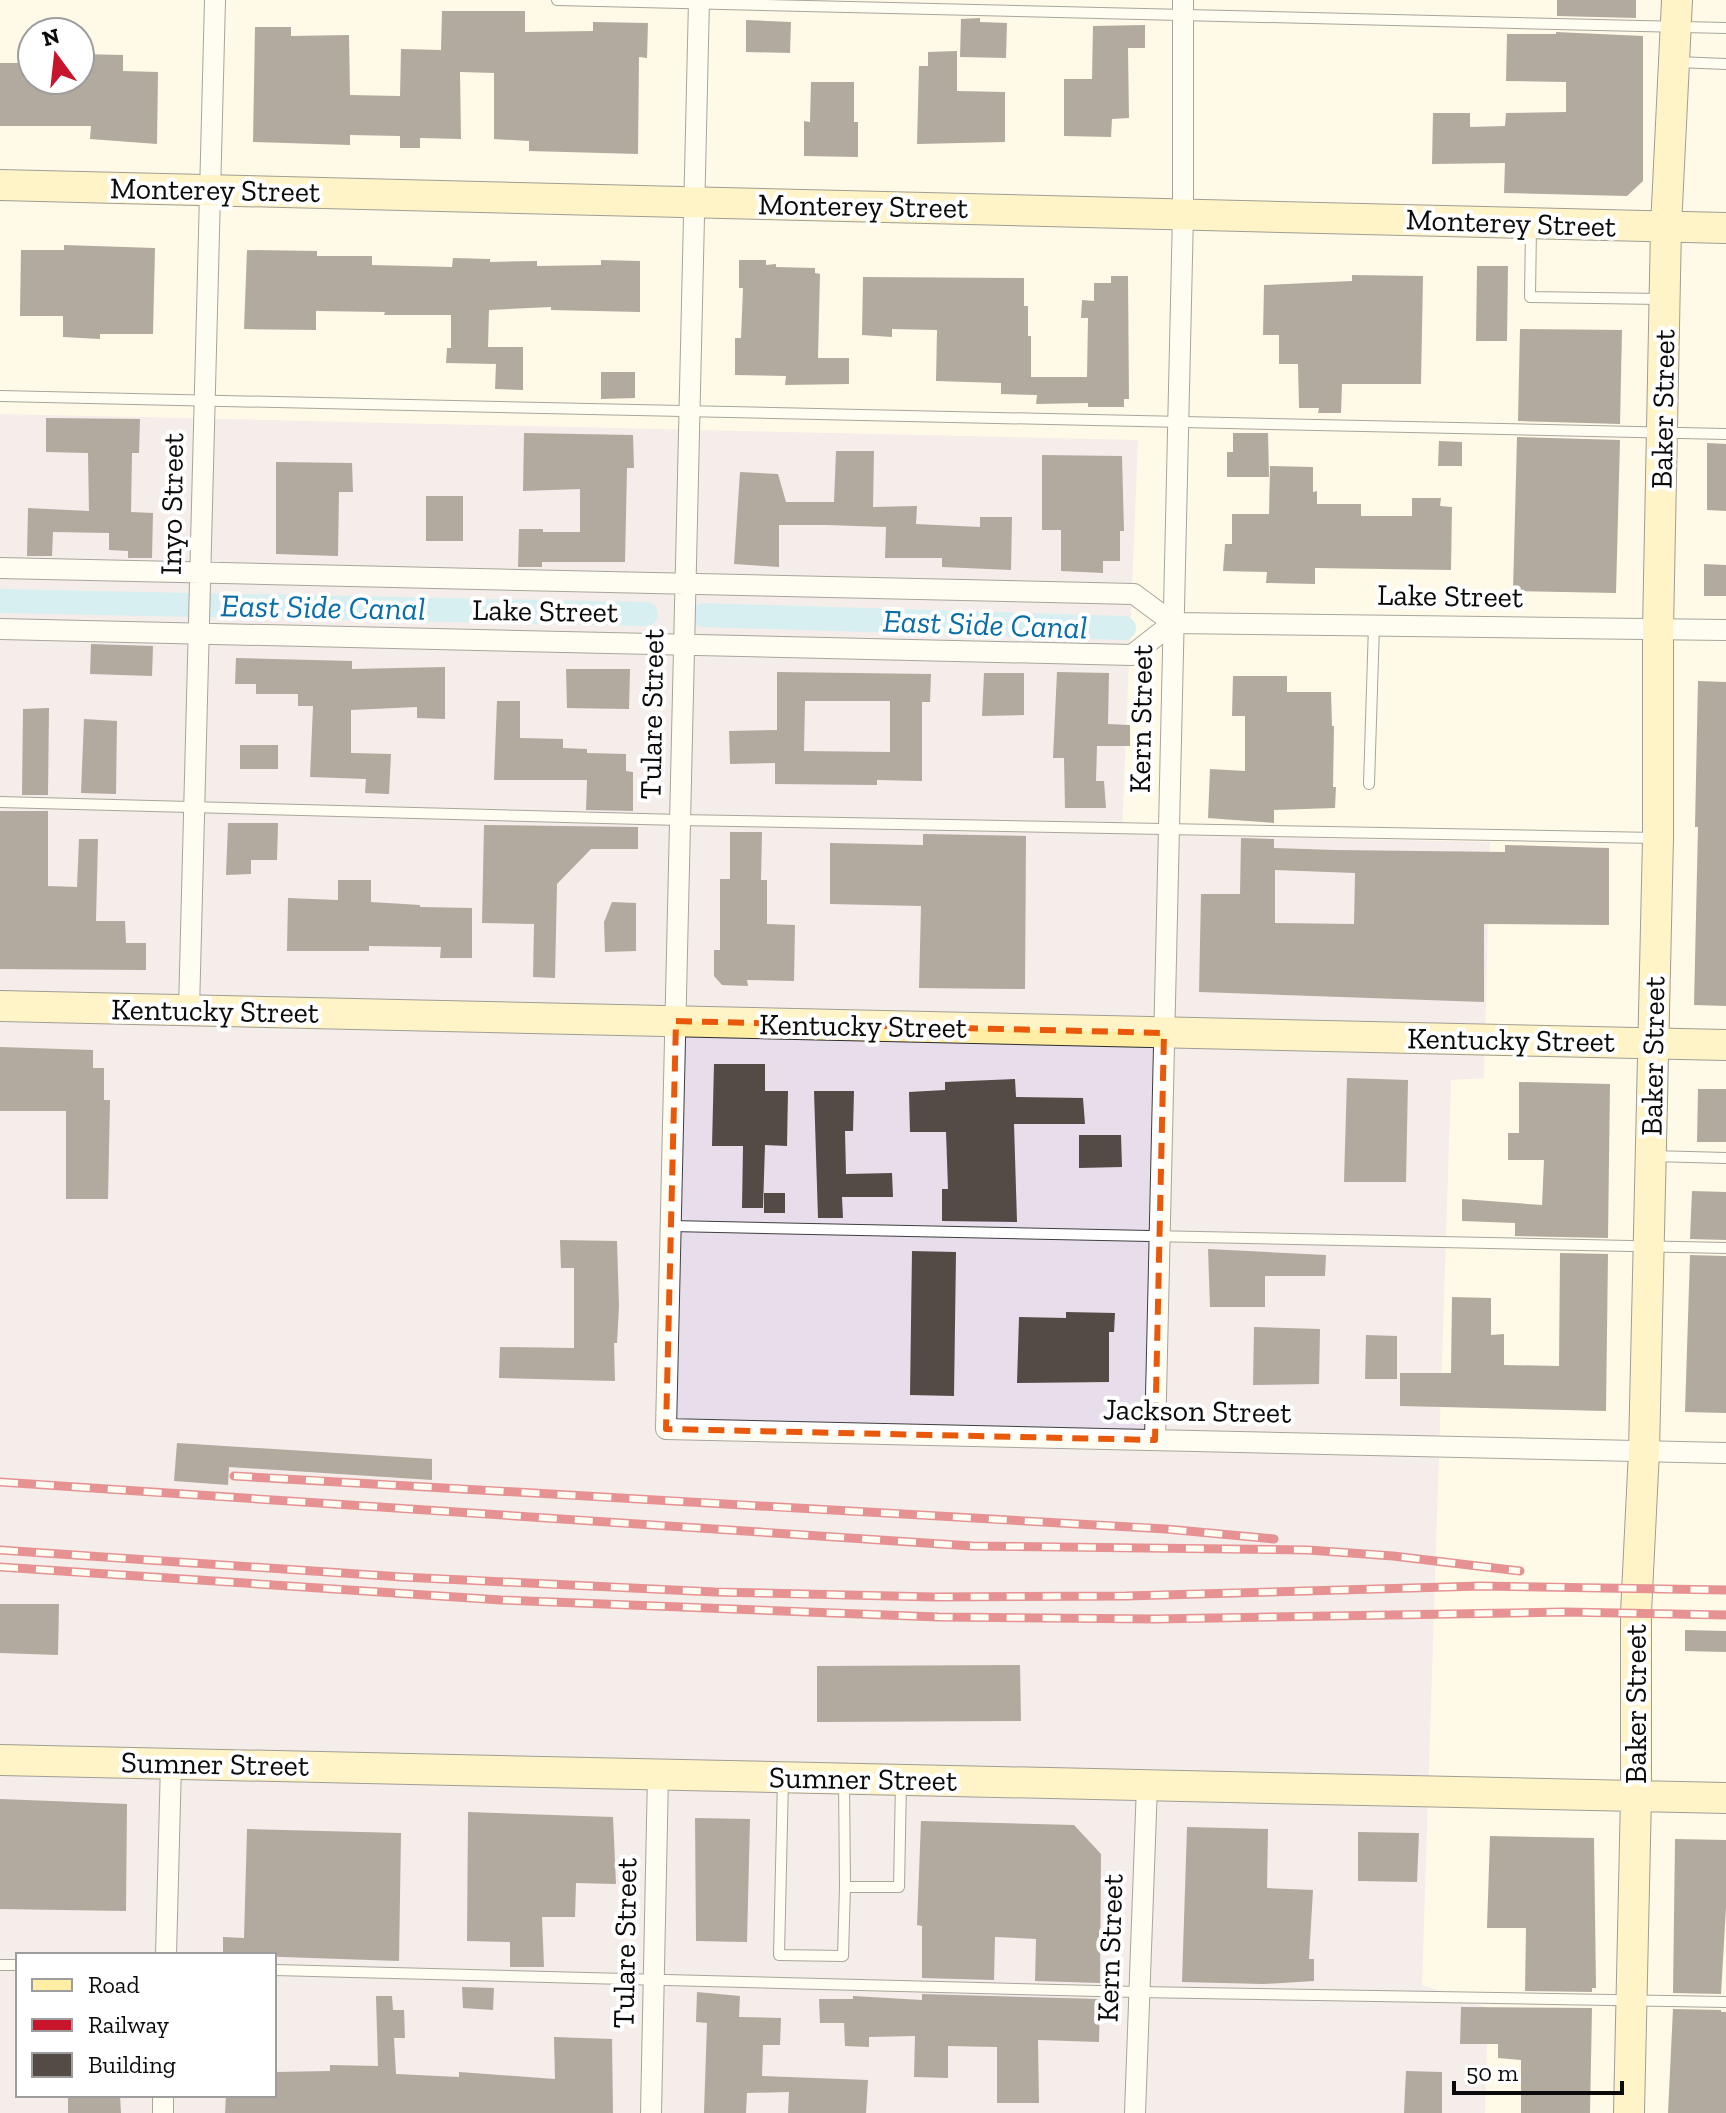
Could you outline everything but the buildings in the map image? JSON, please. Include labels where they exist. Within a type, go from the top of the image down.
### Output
[{"type":"street","name":"Inyo Street","points":[[189,1010],[215,0]]},
{"type":"street","name":"Tulare Street","points":[[666,1429],[699,2]]},
{"type":"street","name":"Kern Street","points":[[1155,1440],[1183,214],[1183,6]]},
{"type":"street","name":"Baker Street","points":[[1629,2113],[1636,1796],[1636,1613],[1644,1451],[1658,838],[1658,629],[1666,227],[1676,13]]},
{"type":"street","name":"Monterey Street","points":[[0,185],[1726,228]]},
{"type":"street","name":"Lake Street","points":[[0,568],[1134,594],[1173,623],[1726,630]]},
{"type":"street","name":"Lake Street","points":[[0,629],[1132,655],[1173,623]]},
{"type":"street","name":"Kentucky Street","points":[[0,1006],[1726,1045]]},
{"type":"street","name":"Jackson Street","points":[[666,1429],[1726,1453]]},
{"type":"street","name":"Sumner Street","points":[[0,1760],[1726,1798]]},
{"type":"street","points":[[166,1953],[171,1763]]},
{"type":"street","name":"Tulare Street","points":[[651,2113],[658,1774]]},
{"type":"street","name":"Kern Street","points":[[1135,2113],[1147,1785]]},
{"type":"lane","points":[[557,0],[1676,13],[1726,28]]},
{"type":"lane","points":[[1675,61],[1726,64]]},
{"type":"lane","points":[[1531,223],[1530,297],[1666,299]]},
{"type":"lane","points":[[0,396],[1726,434]]},
{"type":"lane","points":[[1369,784],[1374,625]]},
{"type":"lane","points":[[0,802],[680,820],[1658,838]]},
{"type":"lane","points":[[1650,1156],[1726,1158]]},
{"type":"lane","points":[[671,1226],[1726,1248]]},
{"type":"lane","points":[[783,1777],[779,1955],[843,1956],[844,1779]]},
{"type":"lane","points":[[845,1887],[899,1887],[901,1780]]},
{"type":"lane","points":[[276,1970],[1138,1992],[1726,2002]]},
{"type":"highlighted area","points":[[676,1021],[1164,1033],[1155,1440],[666,1429]]},
{"type":"shaded area","points":[[0,414],[1138,440],[1122,834],[1490,842],[1484,1078],[1451,1080],[1422,1985],[1488,2008],[1485,2113],[0,2113]]},
{"type":"waterway","name":"East Side Canal","points":[[0,601],[646,614]]},
{"type":"waterway","name":"East Side Canal","points":[[703,615],[1124,628]]},
{"type":"railway","points":[[234,1476],[1166,1529],[1274,1539]]},
{"type":"railway","points":[[0,1482],[972,1546],[1308,1550],[1393,1556],[1520,1571]]},
{"type":"railway","points":[[0,1550],[402,1577],[715,1592],[934,1597],[1126,1596],[1481,1586],[1726,1590]]},
{"type":"railway","points":[[0,1567],[501,1600],[938,1617],[1155,1619],[1565,1612],[1726,1615]]}]
